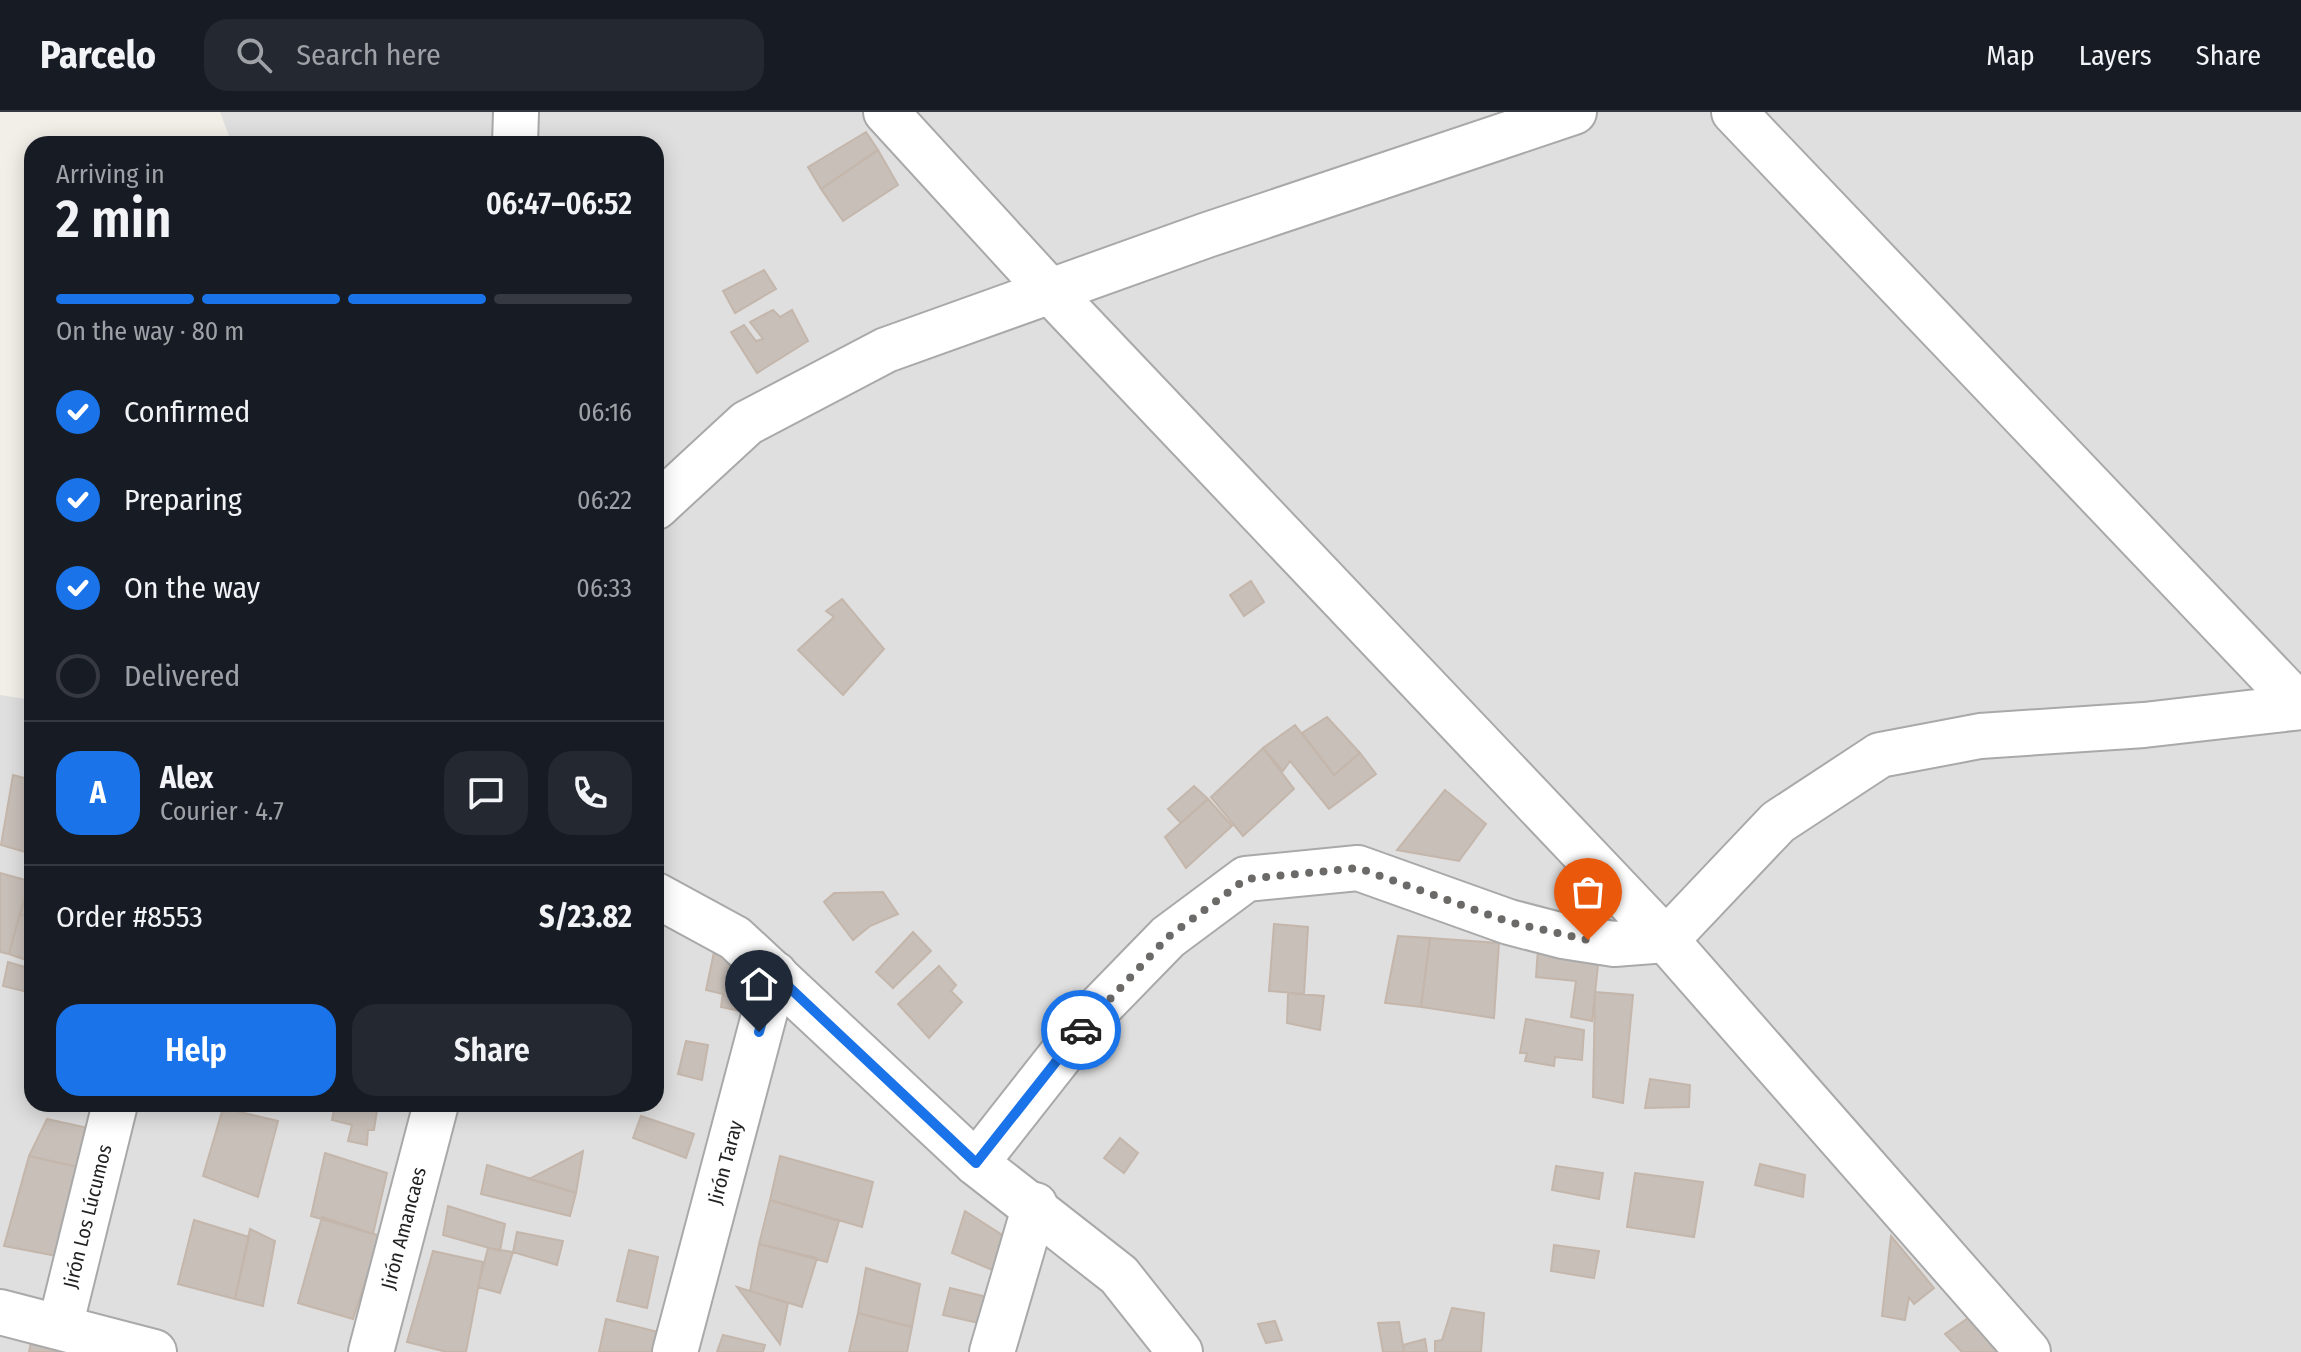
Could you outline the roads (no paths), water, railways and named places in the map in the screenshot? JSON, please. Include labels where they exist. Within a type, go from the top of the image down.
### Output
[{"type":"street","points":[[515,136],[516,112]]},
{"type":"street","points":[[886,112],[1049,290],[1666,940],[2028,1352]]},
{"type":"street","points":[[664,500],[747,423],[886,350],[1049,290],[1574,112]]},
{"type":"street","points":[[1734,112],[2301,707]]},
{"type":"street","points":[[976,1163],[1094,1013],[1168,937],[1246,879],[1358,868],[1509,922],[1563,936],[1614,944],[1666,940],[1778,822],[1880,755],[1980,736],[2144,725],[2301,707]]},
{"type":"street","points":[[664,899],[735,938],[976,1163],[1035,1205],[1119,1275],[1180,1352]]},
{"type":"street","name":"Jirón Taray","points":[[675,1352],[775,974]]},
{"type":"street","name":"Jirón Los Lúcumos","points":[[60,1327],[113,1112]]},
{"type":"street","name":"Jirón Amancaes","points":[[371,1352],[434,1112]]},
{"type":"street","points":[[992,1352],[1035,1205]]},
{"type":"street","points":[[0,1312],[154,1352]]}]
